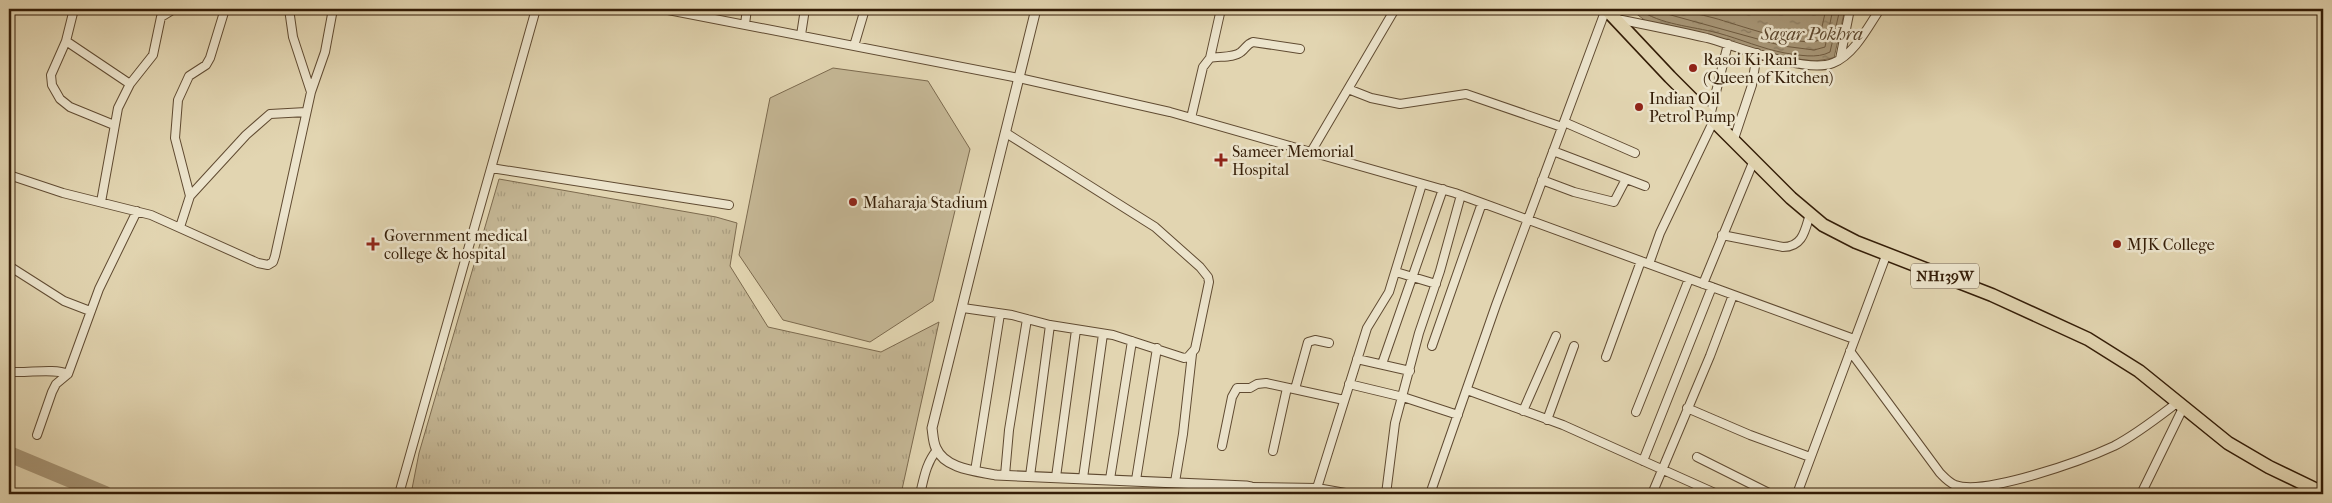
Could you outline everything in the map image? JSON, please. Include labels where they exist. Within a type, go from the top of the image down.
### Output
[{"type":"highway","name":"NH139W","points":[[1606,9],[1670,77],[1754,160],[1810,214],[1838,234],[2015,305],[2088,338],[2139,371],[2210,429],[2250,456],[2323,493]]},
{"type":"street","points":[[74,9],[66,42],[50,80],[60,99],[70,108],[114,125]]},
{"type":"street","points":[[100,202],[118,108],[130,84],[153,55],[161,17],[174,9]]},
{"type":"street","points":[[190,196],[175,138],[178,100],[183,84],[189,76],[206,65],[210,58],[225,9]]},
{"type":"street","points":[[289,9],[293,37],[311,92]]},
{"type":"street","points":[[9,175],[63,193],[138,211],[180,227],[258,263],[268,265],[273,262],[306,112],[325,52],[333,9]]},
{"type":"street","points":[[399,494],[536,9]]},
{"type":"street","points":[[663,9],[1019,78],[1125,100],[1191,118],[1461,195],[1854,339]]},
{"type":"street","points":[[745,24],[747,9]]},
{"type":"street","points":[[800,35],[805,9]]},
{"type":"street","points":[[854,46],[865,9]]},
{"type":"street","points":[[1036,9],[932,428],[937,450],[943,460],[975,471],[1005,475],[1174,482],[1252,491],[1290,491],[1317,488],[1351,494]]},
{"type":"street","points":[[1191,118],[1203,67],[1210,58],[1221,9]]},
{"type":"street","points":[[1312,152],[1395,9]]},
{"type":"street","points":[[1430,494],[1527,220],[1606,9]]},
{"type":"street","points":[[1840,60],[1850,9]]},
{"type":"street","points":[[1617,19],[1728,44],[1778,59],[1817,66],[1832,64],[1840,60],[1862,36],[1880,9]]},
{"type":"street","points":[[66,42],[130,84]]},
{"type":"street","points":[[1210,58],[1242,52],[1249,43],[1253,42],[1300,49]]},
{"type":"street","points":[[1606,357],[1645,262],[1712,118],[1728,44]]},
{"type":"street","points":[[1734,139],[1752,84],[1757,53]]},
{"type":"street","points":[[1348,88],[1371,98],[1400,104],[1466,94],[1563,125],[1635,153]]},
{"type":"street","points":[[180,227],[190,196],[246,135],[270,114],[306,112]]},
{"type":"street","points":[[1006,133],[1155,227],[1200,267],[1208,277],[1209,282],[1192,354],[1186,414],[1174,482]]},
{"type":"street","points":[[1553,151],[1645,186]]},
{"type":"street","points":[[1703,284],[1754,160]]},
{"type":"street","points":[[491,168],[729,205]]},
{"type":"street","points":[[1542,180],[1574,192],[1614,202],[1626,179]]},
{"type":"street","points":[[1317,488],[1368,322],[1389,292],[1422,184]]},
{"type":"street","points":[[1382,364],[1443,190]]},
{"type":"street","points":[[1386,494],[1396,423],[1402,397],[1419,333],[1436,284],[1461,195]]},
{"type":"street","points":[[1432,346],[1482,203]]},
{"type":"street","points":[[37,435],[52,392],[56,384],[68,374],[90,311],[138,211]]},
{"type":"street","points":[[1722,235],[1783,247],[1793,246],[1801,240],[1810,214]]},
{"type":"street","points":[[1797,494],[1887,253]]},
{"type":"street","points":[[9,266],[64,301],[90,311]]},
{"type":"street","points":[[1396,272],[1436,284]]},
{"type":"street","points":[[1636,412],[1689,278]]},
{"type":"street","points":[[1643,461],[1712,287]]},
{"type":"street","points":[[1652,494],[1733,295]]},
{"type":"street","points":[[963,308],[1132,340],[1184,358],[1192,354]]},
{"type":"street","points":[[975,471],[1000,314]]},
{"type":"street","points":[[1005,475],[1009,430],[1027,319]]},
{"type":"street","points":[[1030,476],[1050,325]]},
{"type":"street","points":[[1056,477],[1076,330]]},
{"type":"street","points":[[1083,478],[1103,334]]},
{"type":"street","points":[[1524,411],[1556,336]]},
{"type":"street","points":[[1110,479],[1132,340]]},
{"type":"street","points":[[1273,451],[1291,389],[1308,342],[1316,340],[1329,343]]},
{"type":"street","points":[[1547,420],[1574,346]]},
{"type":"street","points":[[1136,480],[1157,348]]},
{"type":"street","points":[[1850,350],[1940,473],[1966,491],[2059,467],[2089,456],[2140,431],[2180,405]]},
{"type":"street","points":[[1357,358],[1410,371]]},
{"type":"street","points":[[14,372],[60,370],[68,374]]},
{"type":"street","points":[[1222,446],[1234,390],[1238,388],[1250,388],[1261,382],[1344,400]]},
{"type":"street","points":[[1349,384],[1402,397],[1458,414]]},
{"type":"street","points":[[1467,390],[1547,420],[1716,494]]},
{"type":"street","points":[[2141,494],[2180,405]]},
{"type":"street","points":[[1687,408],[1750,436],[1810,457]]},
{"type":"street","points":[[920,494],[927,466],[937,450]]},
{"type":"street","points":[[1697,457],[1771,494]]},
{"type":"green space","name":"Maharaja Stadium","points":[[833,68],[928,81],[970,149],[933,301],[870,342],[783,320],[739,255],[770,98]]},
{"type":"green space","points":[[499,179],[716,217],[737,223],[730,266],[768,327],[881,352],[939,322],[901,494],[411,494],[419,453]]},
{"type":"water","name":"Sagar Pokhra","points":[[1630,9],[1845,9],[1834,58],[1815,61],[1781,57],[1707,35],[1647,22]]},
{"type":"waterway","points":[[9,454],[105,494]]},
{"type":"place","name":"Rasoi Ki Rani (Queen of Kitchen)","points":[[1693,68]]},
{"type":"place","name":"Indian Oil Petrol Pump","points":[[1639,107]]},
{"type":"place","name":"Sameer Memorial Hospital","points":[[1221,160]]},
{"type":"place","name":"Maharaja Stadium","points":[[853,202]]},
{"type":"place","name":"Government medical college & hospital","points":[[373,244]]},
{"type":"place","name":"MJK College","points":[[2117,244]]}]
